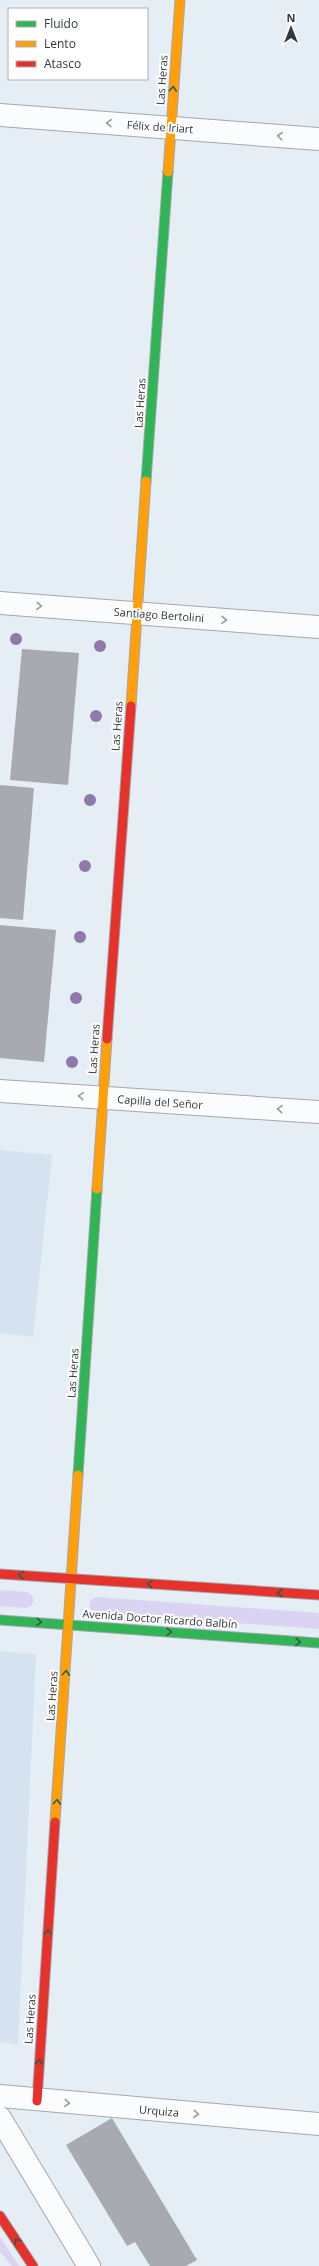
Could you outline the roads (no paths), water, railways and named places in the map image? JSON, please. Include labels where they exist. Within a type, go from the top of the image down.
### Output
[{"type":"main road","name":"Las Heras","points":[[37,2101],[103,1098],[180,0]]},
{"type":"main road","points":[[0,1574],[319,1595]]},
{"type":"main road","name":"Avenida Doctor Ricardo Balbín","points":[[0,1620],[319,1643]]},
{"type":"main road","points":[[0,2216],[32,2266]]},
{"type":"street","name":"Félix de Iriart","points":[[0,115],[319,139]]},
{"type":"street","name":"Santiago Bertolini","points":[[0,603],[319,627]]},
{"type":"street","name":"Capilla del Señor","points":[[0,1091],[319,1112]]},
{"type":"street","name":"Urquiza","points":[[0,2096],[37,2101],[319,2124]]},
{"type":"street","points":[[0,2118],[90,2266]]}]
